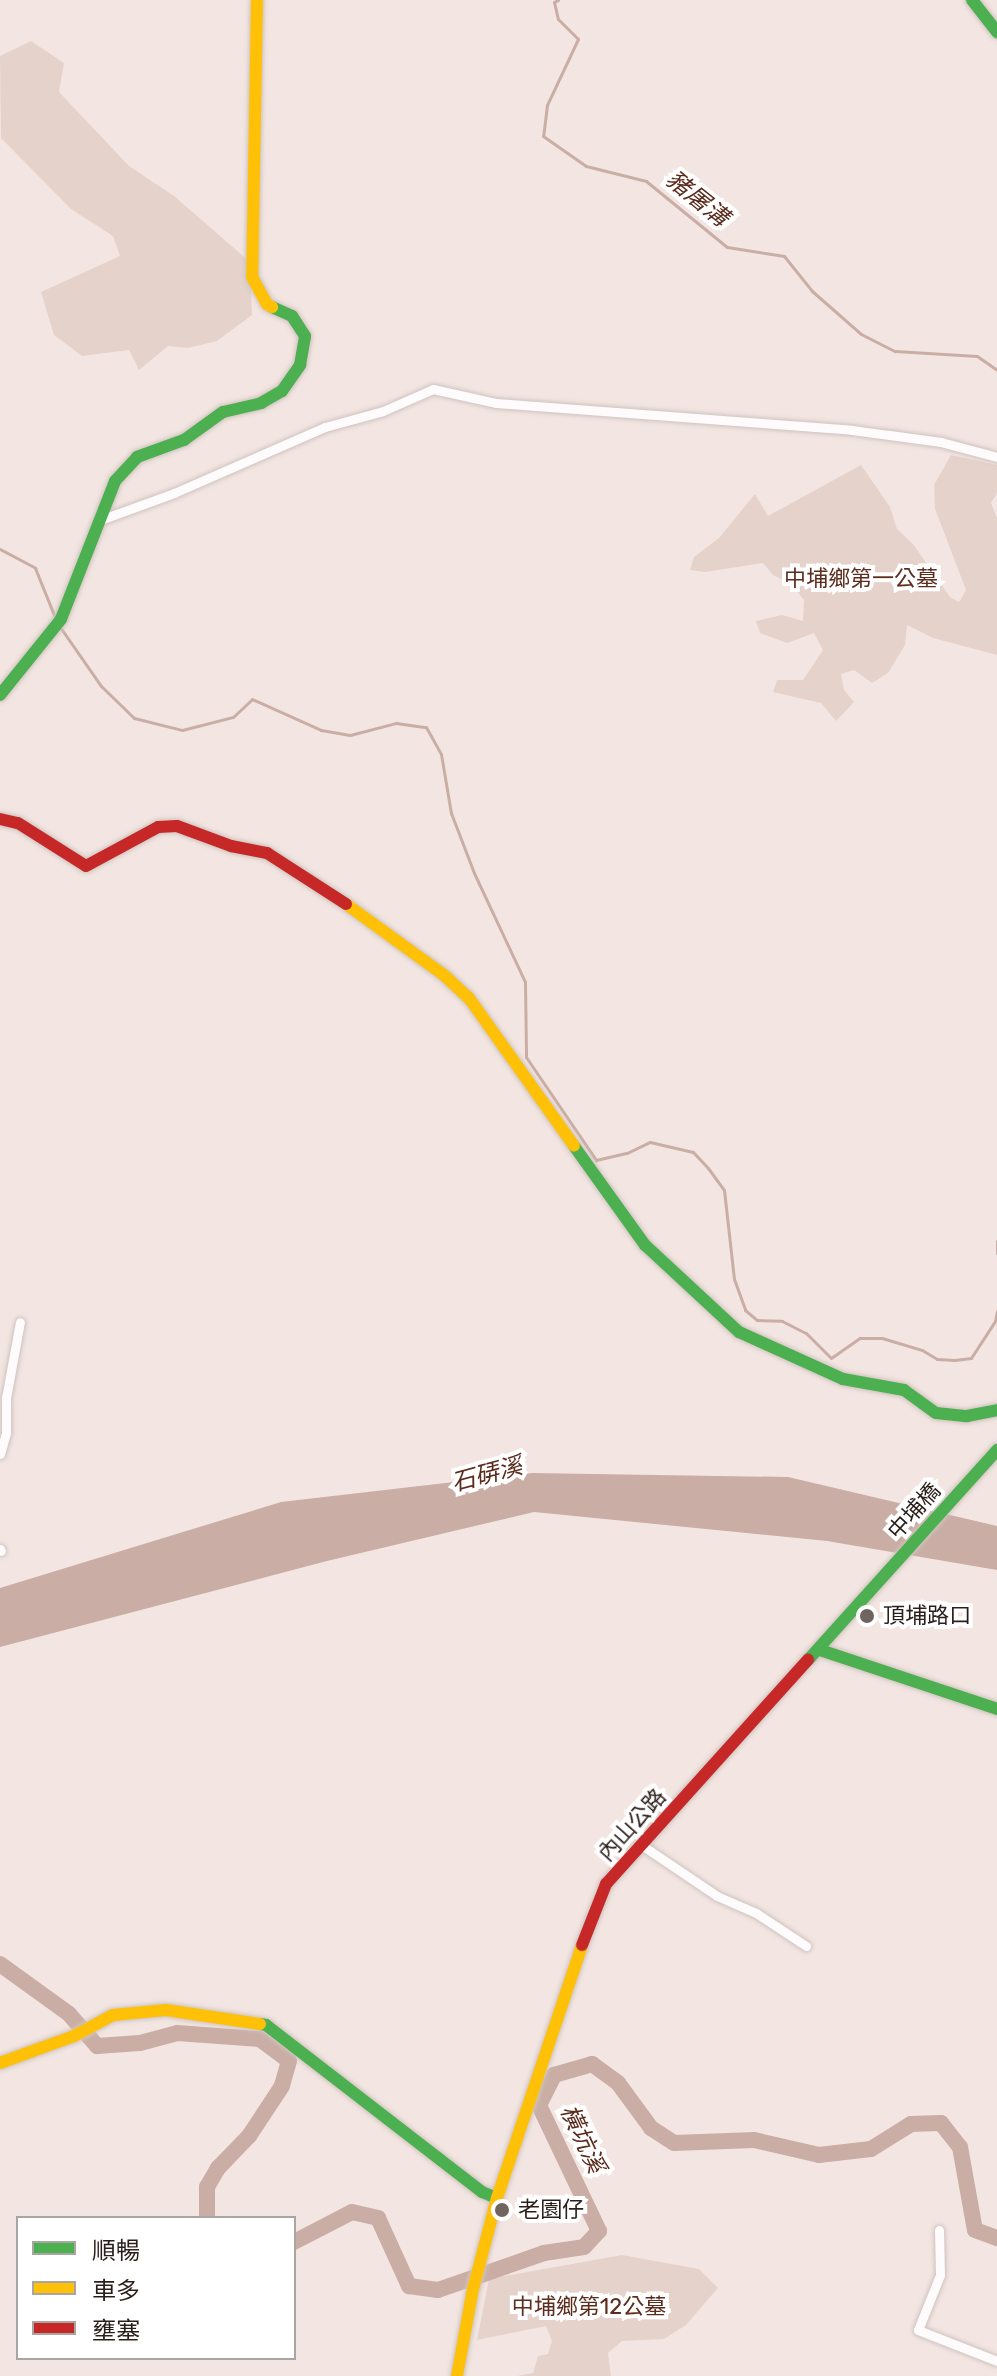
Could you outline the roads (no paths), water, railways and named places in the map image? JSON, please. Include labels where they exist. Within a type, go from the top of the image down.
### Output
[{"type":"street","points":[[0,695],[58,624],[115,481],[137,457],[184,440],[223,412],[261,403],[282,391],[300,365],[305,336],[301,326],[292,316],[267,304],[252,277],[257,0]]},
{"type":"street","points":[[972,0],[997,32]]},
{"type":"street","points":[[100,520],[174,493],[325,427],[383,411],[433,389],[496,403],[852,430],[941,442],[997,457]]},
{"type":"street","points":[[0,819],[18,823],[86,866],[158,827],[177,826],[231,846],[267,853],[301,872],[445,976],[469,998],[645,1245],[739,1332],[843,1379],[904,1390],[936,1413],[951,1417],[997,1410]]},
{"type":"street","points":[[0,1454],[6,1433],[6,1398],[20,1322]]},
{"type":"street","name":"中埔橋","points":[[883,1575],[997,1450]]},
{"type":"street","name":"內山公路","points":[[457,2376],[473,2289],[497,2198],[592,1914],[606,1884],[820,1650],[883,1575]]},
{"type":"street","points":[[820,1650],[997,1709]]},
{"type":"street","points":[[640,1844],[717,1896],[756,1913],[806,1946]]},
{"type":"street","points":[[0,2063],[74,2036],[113,2015],[166,2010],[266,2025],[482,2192],[497,2198]]},
{"type":"street","points":[[939,2230],[940,2275],[918,2330],[997,2361]]},
{"type":"waterway","name":"豬屠溝","points":[[558,0],[554,2],[558,19],[578,39],[547,105],[543,136],[586,166],[646,181],[727,247],[784,256],[812,291],[861,334],[895,351],[977,356],[997,370]]},
{"type":"waterway","points":[[0,549],[35,568],[56,620]]},
{"type":"waterway","points":[[60,627],[101,686],[134,718],[182,730],[233,717],[252,699],[321,730],[350,735],[396,723],[426,727],[441,754],[451,813],[474,873],[525,982],[526,1057],[596,1160],[627,1153],[650,1142],[693,1152],[708,1168],[724,1190],[734,1279],[745,1310],[757,1320],[782,1321],[806,1333],[831,1358],[860,1338],[882,1338],[922,1350],[937,1359],[955,1360],[971,1358],[995,1321],[997,1311]]},
{"type":"waterway","points":[[997,1241],[997,1253]]},
{"type":"waterway","name":"橫坑溪","points":[[0,1964],[69,2014],[97,2046],[140,2043],[177,2033],[260,2039],[289,2061],[282,2086],[249,2136],[218,2168],[207,2187],[207,2216]]},
{"type":"waterway","name":"橫坑溪","points":[[296,2241],[352,2212],[378,2218],[409,2286],[438,2290],[544,2253],[584,2247],[599,2231],[539,2105],[554,2075],[592,2064],[618,2083],[651,2128],[674,2143],[754,2140],[819,2155],[871,2149],[911,2124],[941,2123],[960,2147],[975,2230],[997,2238]]},
{"type":"place","name":"頂埔路口","points":[[867,1616]]},
{"type":"place","name":"老園仔","points":[[502,2210]]},
{"type":"park label","name":"中埔鄉第一公墓","points":[[861,579]]},
{"type":"park label","name":"中埔鄉第12公墓","points":[[589,2307]]},
{"type":"water label","name":"石硦溪","points":[[487,1475]]}]
